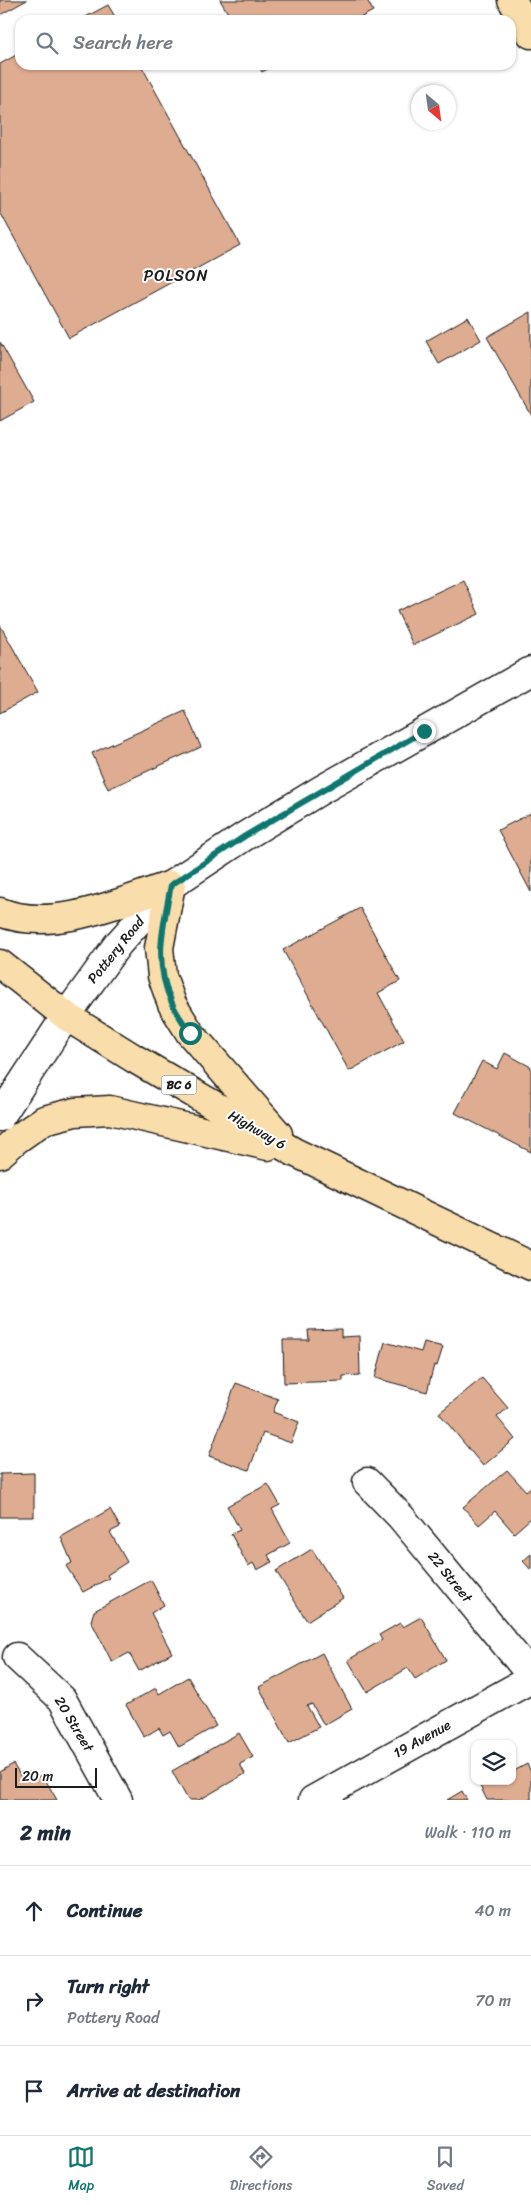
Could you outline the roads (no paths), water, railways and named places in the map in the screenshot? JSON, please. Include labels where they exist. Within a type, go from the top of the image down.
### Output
[{"type":"main road","points":[[512,0],[531,34]]},
{"type":"main road","points":[[0,912],[11,916],[44,918],[74,916],[171,885],[160,948],[162,976],[172,1004],[190,1033],[294,1152]]},
{"type":"main road","name":"Highway 6","points":[[0,964],[66,1016],[135,1059],[294,1152],[531,1266]]},
{"type":"main road","points":[[0,1154],[44,1120],[75,1112],[110,1110],[294,1152]]},
{"type":"street","name":"Pottery Road","points":[[0,1117],[66,1016],[118,944],[171,885],[245,836],[321,790],[531,671]]},
{"type":"street","name":"22 Street","points":[[366,1482],[400,1517],[531,1675]]},
{"type":"street","name":"20 Street","points":[[17,1657],[62,1699],[118,1800]]},
{"type":"street","name":"19 Avenue","points":[[313,1800],[531,1679]]},
{"type":"district","name":"POLSON","points":[[176,275]]}]
